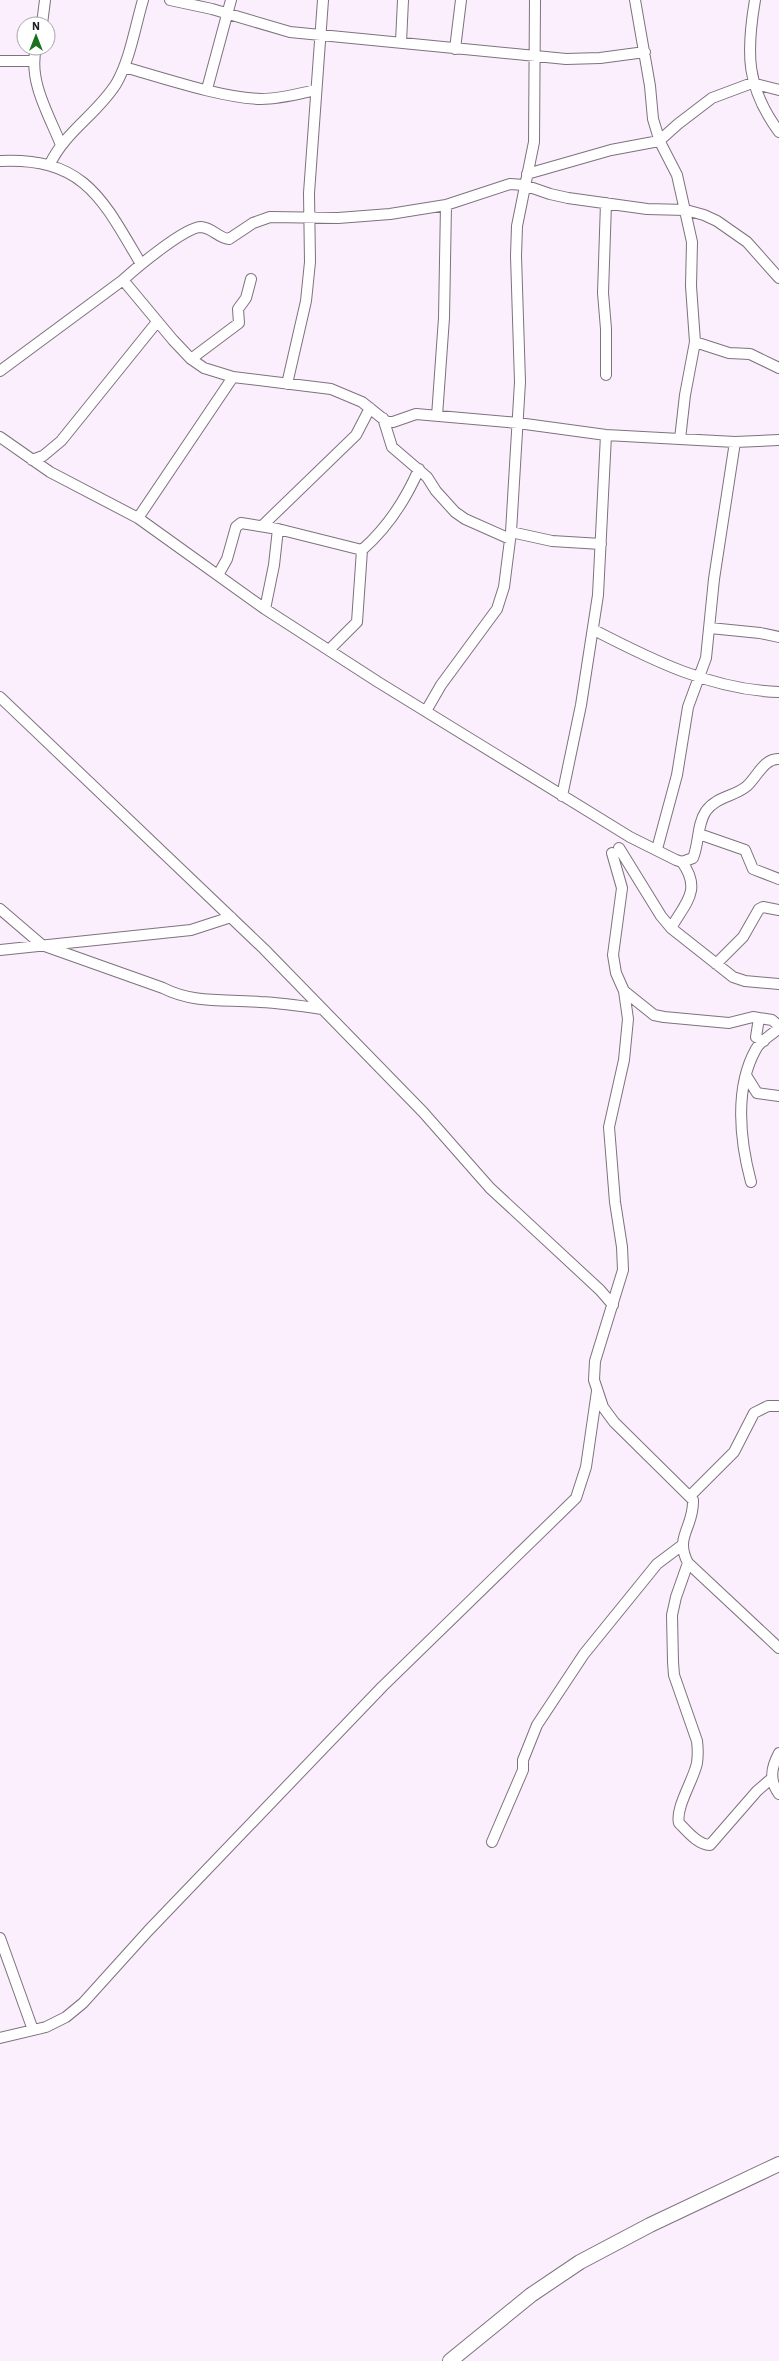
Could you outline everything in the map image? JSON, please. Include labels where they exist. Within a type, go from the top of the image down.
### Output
[{"type":"street","points":[[43,16],[45,0]]},
{"type":"street","points":[[50,164],[61,145],[108,95],[124,67],[143,0]]},
{"type":"street","points":[[170,0],[228,14],[283,30],[319,35],[401,42],[455,49],[586,59],[645,52]]},
{"type":"street","points":[[207,89],[231,0]]},
{"type":"street","points":[[287,384],[306,301],[310,262],[309,216],[319,35],[323,0]]},
{"type":"street","points":[[401,42],[403,0]]},
{"type":"street","points":[[455,49],[462,0]]},
{"type":"street","points":[[426,711],[445,679],[496,609],[504,587],[510,535],[518,423],[520,354],[516,256],[517,226],[524,185],[534,142],[535,0]]},
{"type":"street","points":[[635,0],[645,52],[653,119],[660,141],[677,175],[692,242],[691,286],[695,342],[684,395],[680,439]]},
{"type":"street","points":[[755,0],[750,66],[752,83],[762,104],[779,132]]},
{"type":"street","points":[[34,56],[34,75],[61,145]]},
{"type":"street","points":[[0,61],[33,61]]},
{"type":"street","points":[[124,67],[241,98],[262,99],[316,90]]},
{"type":"street","points":[[527,174],[611,150],[660,141],[678,124],[712,98],[752,83],[779,90]]},
{"type":"street","points":[[0,161],[50,164],[81,180],[104,202],[141,264]]},
{"type":"street","points":[[0,371],[123,280],[141,264],[185,233],[196,228],[208,228],[220,237],[229,239],[253,223],[265,218],[309,216],[338,218],[371,216],[446,205],[493,188],[510,184],[524,185],[550,194],[647,210],[686,210],[704,215],[733,231],[755,250],[779,278]]},
{"type":"street","points":[[606,203],[603,293],[606,329],[606,375]]},
{"type":"street","points":[[437,416],[444,318],[446,205]]},
{"type":"street","points":[[123,280],[157,322],[191,360],[204,368],[233,377],[331,390],[351,396],[370,408],[387,422],[393,422],[411,414],[518,423],[606,435],[734,442],[779,440]]},
{"type":"street","points":[[191,360],[239,323],[238,309],[246,298],[251,280]]},
{"type":"street","points":[[32,460],[43,456],[61,441],[157,322]]},
{"type":"street","points":[[695,342],[729,353],[750,354],[779,368]]},
{"type":"street","points":[[138,518],[233,377]]},
{"type":"street","points":[[262,526],[356,435],[370,408]]},
{"type":"street","points":[[383,418],[392,447],[419,469],[455,512],[465,519],[510,535],[552,541],[601,544]]},
{"type":"street","points":[[562,796],[594,630],[598,596],[606,435]]},
{"type":"street","points":[[0,437],[50,472],[138,518],[265,609],[562,796],[630,837],[682,862],[691,875],[692,889],[670,928]]},
{"type":"street","points":[[657,850],[677,775],[688,707],[706,658],[714,579],[734,442]]},
{"type":"street","points":[[329,650],[357,622],[362,550],[382,530],[391,518],[413,483],[419,469]]},
{"type":"street","points":[[218,576],[227,559],[237,526],[242,523],[278,529],[362,550]]},
{"type":"street","points":[[265,609],[274,565],[278,529]]},
{"type":"street","points":[[710,628],[760,633],[779,637]]},
{"type":"street","points":[[594,630],[640,653],[699,678],[740,688],[779,692]]},
{"type":"street","points":[[0,697],[231,917],[423,1112],[490,1188],[600,1290],[613,1305]]},
{"type":"street","points":[[682,862],[693,858],[705,812],[717,799],[743,789],[768,762],[779,759]]},
{"type":"street","points":[[699,834],[745,850],[754,869],[779,879]]},
{"type":"street","points":[[492,1842],[523,1770],[523,1760],[537,1725],[584,1654],[658,1564],[681,1546],[692,1515],[693,1500],[690,1496],[629,1440],[603,1407],[597,1391],[594,1375],[595,1361],[623,1270],[622,1247],[615,1202],[609,1127],[624,1060],[628,1028],[624,991],[616,973],[614,955],[622,888],[616,850],[670,928],[733,977],[745,981],[779,984]]},
{"type":"street","points":[[716,964],[743,937],[760,908],[779,910]]},
{"type":"street","points":[[0,909],[42,944],[192,999],[260,1002],[322,1009]]},
{"type":"street","points":[[0,950],[42,944],[191,930],[231,917]]},
{"type":"street","points":[[624,991],[654,1014],[664,1017],[729,1023],[736,1023],[748,1018],[759,1018],[772,1020],[779,1027],[756,1048],[746,1077],[741,1113],[746,1162],[751,1182]]},
{"type":"street","points":[[759,1018],[756,1037],[764,1041]]},
{"type":"street","points":[[746,1077],[757,1093],[779,1096]]},
{"type":"street","points":[[0,2038],[33,2030],[66,2017],[83,2003],[148,1931],[382,1687],[576,1498],[586,1467],[597,1391]]},
{"type":"street","points":[[690,1496],[734,1452],[754,1413],[768,1406],[779,1406]]},
{"type":"street","points":[[681,1546],[688,1563],[779,1648]]},
{"type":"street","points":[[688,1563],[676,1597],[672,1615],[673,1662],[674,1676],[697,1741],[698,1753],[697,1764],[680,1808],[679,1823],[690,1834],[704,1844],[710,1846],[757,1791],[771,1779]]},
{"type":"street","points":[[779,1753],[772,1768],[771,1779],[779,1794]]},
{"type":"street","points":[[0,1938],[33,2030]]},
{"type":"street","points":[[450,2361],[531,2295],[580,2262],[650,2225],[779,2164]]}]
